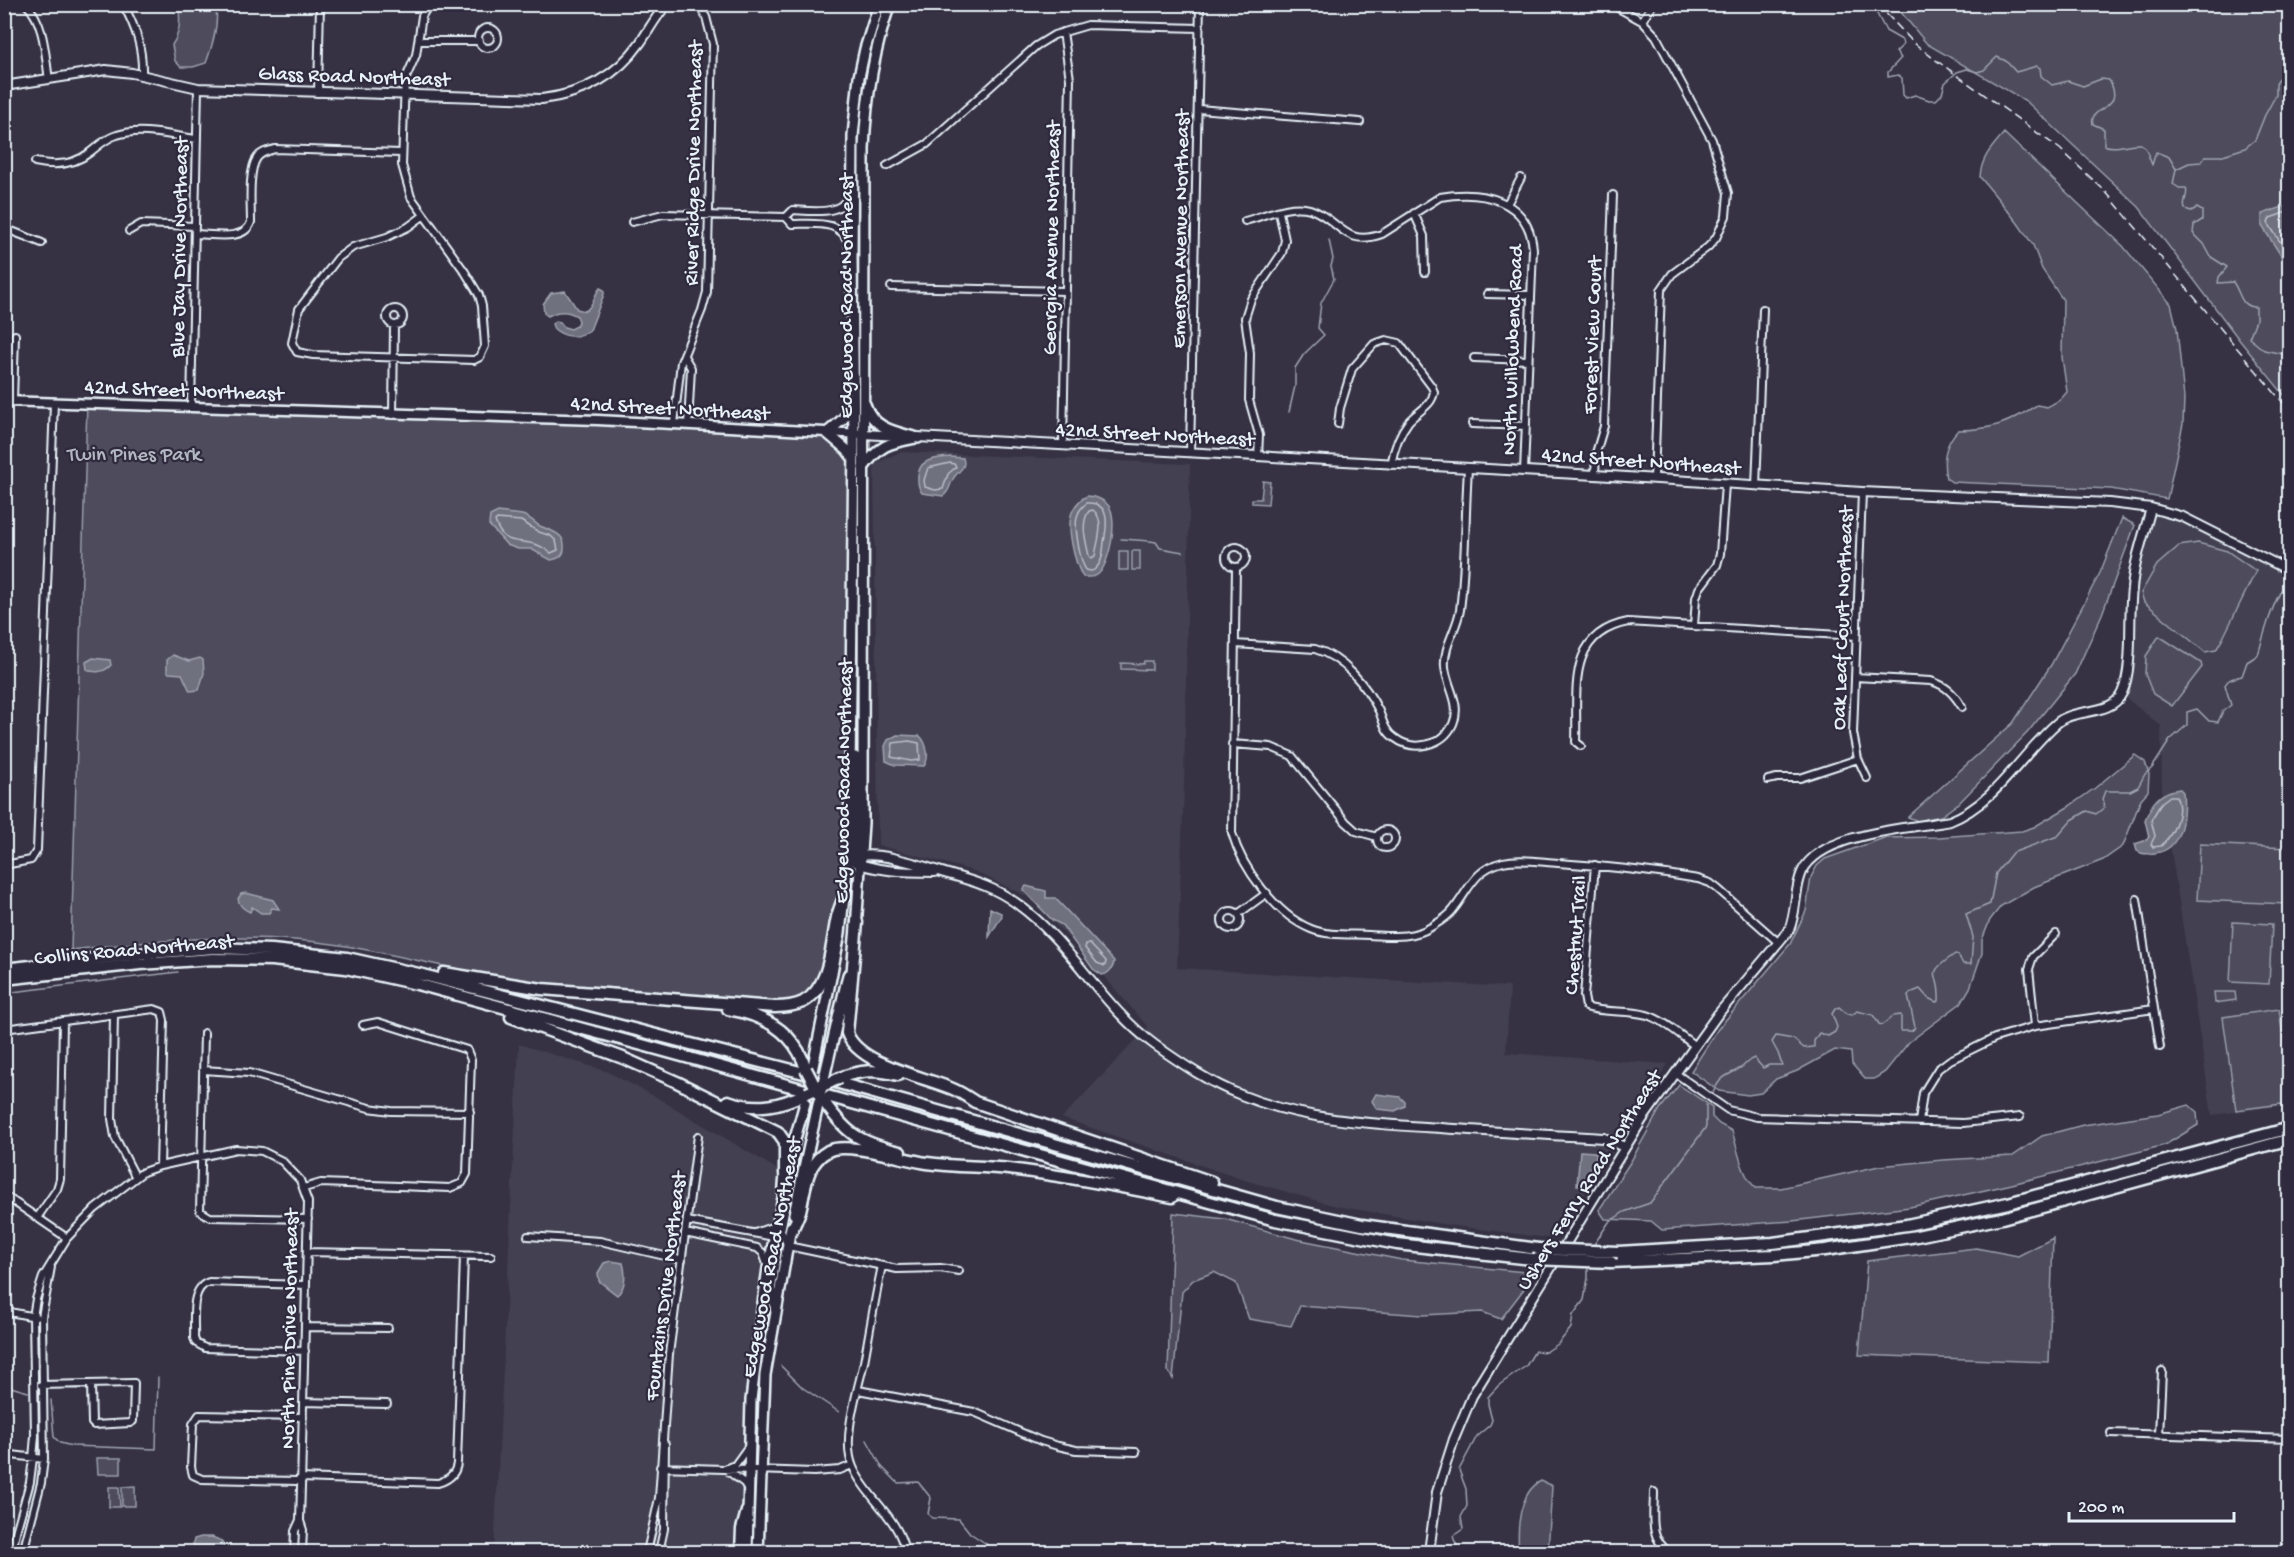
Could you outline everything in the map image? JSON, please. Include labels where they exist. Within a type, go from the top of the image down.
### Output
[{"type":"highway","points":[[272,950],[315,950],[351,954],[469,979],[542,989],[775,1007],[790,1006],[804,1002],[820,984],[845,895]]},
{"type":"highway","points":[[857,922],[847,1033],[849,1039],[861,1051],[875,1059],[956,1090],[975,1102]]},
{"type":"highway","name":"Collins Road Northeast","points":[[4,969],[184,950],[272,950],[347,958],[423,975],[800,1072],[1232,1195],[1324,1217]]},
{"type":"highway","name":"Collins Road Northeast","points":[[4,979],[185,960],[242,958],[346,968],[443,992]]},
{"type":"highway","points":[[443,992],[606,1051],[677,1082],[778,1132],[785,1142],[785,1174]]},
{"type":"highway","points":[[443,992],[1275,1220]]},
{"type":"highway","points":[[620,995],[730,1009],[768,1020],[787,1036],[801,1054],[811,1089],[849,1132],[873,1145],[981,1166],[1090,1181],[1397,1244],[1532,1259],[1611,1262],[1762,1256],[1825,1250],[1917,1236],[2002,1218],[2289,1139]]},
{"type":"highway","points":[[677,1082],[749,1107],[771,1106],[854,1072],[888,1072],[1254,1196],[1324,1217],[1392,1230],[1538,1249],[1618,1252],[1773,1243],[1906,1225],[2008,1203],[2289,1128]]},
{"type":"highway","points":[[791,1232],[799,1213],[806,1178],[811,1167],[819,1157],[838,1148],[856,1149],[962,1168],[981,1166]]},
{"type":"main road","name":"Edgewood Road Northeast","points":[[758,1552],[765,1375],[791,1232],[811,1089],[845,895],[856,857],[863,468],[853,406],[852,172],[859,77],[879,4]]},
{"type":"main road","name":"Edgewood Road Northeast","points":[[747,1552],[751,1400],[768,1268],[783,1198],[785,1174],[799,1122],[811,1089],[825,1074],[846,984],[857,922],[861,866],[856,857],[850,728],[854,458],[863,398],[866,113],[875,52],[889,5]]},
{"type":"main road","points":[[863,398],[867,411],[884,429],[918,438]]},
{"type":"main road","name":"42nd Street Northeast","points":[[9,401],[674,424],[858,434]]},
{"type":"main road","points":[[853,406],[843,419],[826,433],[854,458]]},
{"type":"main road","points":[[863,468],[881,447],[918,438]]},
{"type":"main road","points":[[740,1552],[741,1529],[748,1505]]},
{"type":"street","points":[[26,4],[35,13],[40,28],[49,80]]},
{"type":"street","points":[[123,4],[139,40],[142,76]]},
{"type":"street","points":[[318,93],[320,4]]},
{"type":"street","points":[[423,216],[408,227],[387,237],[354,247],[338,258],[299,309],[292,343],[297,352],[305,355],[474,360],[480,357],[485,346],[482,306],[478,295],[465,272],[423,216],[408,189],[402,165],[405,80],[416,55],[422,16],[429,4]]},
{"type":"street","name":"Glass Road Northeast","points":[[4,86],[106,70],[198,88],[542,99],[574,93],[594,84],[618,67],[639,44],[667,4]]},
{"type":"street","name":"River Ridge Drive Northeast","points":[[674,424],[678,374],[707,292],[713,44],[706,17],[698,4]]},
{"type":"street","name":"Emerson Avenue Northeast","points":[[1190,453],[1200,4]]},
{"type":"street","points":[[1611,4],[1642,21],[1656,36],[1706,126],[1720,161],[1728,193],[1726,216],[1716,238],[1708,247],[1680,266],[1661,290],[1654,479]]},
{"type":"street","points":[[1642,21],[1653,4]]},
{"type":"street","points":[[887,166],[927,144],[1036,46],[1063,32],[1088,25],[1199,28]]},
{"type":"street","name":"Georgia Avenue Northeast","points":[[1063,32],[1069,60],[1070,79],[1063,446]]},
{"type":"street","points":[[419,41],[479,41]]},
{"type":"street","name":"Blue Jay Drive Northeast","points":[[191,407],[198,88]]},
{"type":"street","points":[[1198,109],[1360,122]]},
{"type":"street","points":[[35,162],[52,165],[70,162],[86,155],[104,141],[132,132],[197,139]]},
{"type":"street","points":[[195,234],[242,234],[249,230],[252,169],[256,158],[263,152],[275,149],[401,153]]},
{"type":"street","points":[[786,217],[793,210],[825,211],[843,204],[849,195],[852,172]]},
{"type":"street","points":[[1245,221],[1300,208],[1310,209],[1351,237],[1362,238],[1382,234],[1440,197],[1471,196],[1507,204],[1521,178]]},
{"type":"street","name":"Forest View Court","points":[[1595,475],[1596,453],[1604,426],[1613,195]]},
{"type":"street","name":"North Willowbend Road","points":[[1507,204],[1525,221],[1532,236],[1524,471]]},
{"type":"street","points":[[1258,457],[1258,435],[1250,400],[1250,353],[1245,318],[1246,308],[1251,299],[1282,252],[1285,240],[1280,212]]},
{"type":"street","points":[[1414,213],[1424,237],[1425,272]]},
{"type":"street","points":[[632,222],[663,214],[786,217],[792,224],[836,226],[848,241],[852,259]]},
{"type":"street","points":[[129,231],[141,224],[195,225]]},
{"type":"street","points":[[4,228],[42,243]]},
{"type":"street","points":[[891,287],[1065,291]]},
{"type":"street","points":[[1487,294],[1530,295]]},
{"type":"street","points":[[1756,486],[1763,309]]},
{"type":"street","points":[[393,415],[394,326]]},
{"type":"street","points":[[9,401],[15,335]]},
{"type":"street","points":[[1338,424],[1344,388],[1352,369],[1374,344],[1386,340],[1399,343],[1434,392],[1430,402],[1411,419],[1400,434],[1391,465]]},
{"type":"street","points":[[684,356],[691,368],[688,425]]},
{"type":"street","points":[[1474,358],[1528,360]]},
{"type":"street","points":[[4,865],[31,860],[38,850],[54,403]]},
{"type":"street","points":[[1472,424],[1526,426]]},
{"type":"street","name":"42nd Street Northeast","points":[[858,434],[1862,492],[2110,503],[2151,508],[2196,522],[2289,571]]},
{"type":"street","points":[[1235,645],[1315,649],[1328,652],[1367,692],[1387,731],[1393,737],[1409,745],[1418,746],[1427,746],[1438,741],[1453,725],[1457,707],[1445,666],[1448,644],[1460,610],[1468,468]]},
{"type":"street","points":[[1694,626],[1699,589],[1717,566],[1720,554],[1725,484]]},
{"type":"street","name":"Oak Leaf Court Northeast","points":[[1862,492],[1853,733],[1858,759],[1867,778]]},
{"type":"street","name":"Ushers Ferry Road Northeast","points":[[1428,1552],[1437,1492],[1450,1449],[1468,1404],[1624,1148],[1718,1014],[1779,943],[1792,922],[1801,873],[1809,861],[1848,840],[1870,833],[1950,821],[1961,817],[2009,775],[2058,722],[2077,713],[2101,709],[2119,697],[2127,675],[2133,574],[2151,508]]},
{"type":"street","points":[[1236,567],[1232,833],[1242,860],[1289,918],[1327,933],[1414,935],[1442,920],[1452,911],[1470,883],[1493,865],[1506,861],[1527,861],[1595,865],[1682,876],[1710,883],[1779,943]]},
{"type":"street","points":[[1581,746],[1576,742],[1580,659],[1592,638],[1613,625],[1628,622],[1856,636]]},
{"type":"street","points":[[1855,677],[1931,681],[1944,685],[1962,707]]},
{"type":"street","points":[[1232,744],[1271,747],[1292,756],[1346,822],[1356,831],[1377,837]]},
{"type":"street","points":[[1768,780],[1800,778],[1858,759]]},
{"type":"street","points":[[856,857],[916,863],[990,887],[1014,902],[1043,927],[1111,1003],[1152,1043],[1197,1073],[1241,1096],[1286,1110],[1328,1119],[1383,1125],[1604,1138],[1624,1148]]},
{"type":"street","name":"Chestnut Trail","points":[[1595,865],[1584,996],[1586,1007],[1599,1012],[1648,1015],[1659,1020],[1695,1046]]},
{"type":"street","points":[[861,866],[912,872],[940,872]]},
{"type":"street","points":[[1238,914],[1267,893]]},
{"type":"street","points":[[2137,899],[2160,1047]]},
{"type":"street","points":[[2035,1026],[2029,969],[2032,957],[2056,934]]},
{"type":"street","points":[[1919,1122],[1923,1093],[1938,1069],[1950,1060],[1995,1038],[2035,1026],[2154,1009]]},
{"type":"street","points":[[4,1029],[158,1010],[164,1015],[160,1166]]},
{"type":"street","points":[[114,1016],[112,1119],[115,1137],[135,1176]]},
{"type":"street","points":[[37,1218],[57,1189],[60,1179],[63,1021]]},
{"type":"street","points":[[304,1188],[321,1183],[450,1188],[457,1186],[465,1179],[468,1169],[471,1060],[467,1050],[378,1022],[363,1025]]},
{"type":"street","points":[[204,1033],[198,1207],[203,1214],[210,1217],[308,1220]]},
{"type":"street","points":[[203,1070],[249,1073],[369,1108],[391,1111],[470,1112]]},
{"type":"street","points":[[1675,1073],[1722,1106],[1757,1117],[1977,1123],[2020,1117]]},
{"type":"street","points":[[799,1122],[799,1136],[781,1231],[788,1246],[905,1270],[940,1268],[959,1271]]},
{"type":"street","name":"Fountains Drive Northeast","points":[[659,1552],[664,1529],[663,1467],[669,1354],[698,1136]]},
{"type":"street","name":"North Pine Drive Northeast","points":[[12,1552],[15,1532],[30,1482],[33,1458],[33,1317],[39,1287],[53,1261],[67,1238],[95,1209],[135,1176],[160,1166],[236,1149],[262,1151],[287,1165],[304,1188],[308,1202],[300,1520],[303,1530],[302,1552]]},
{"type":"street","points":[[4,1195],[67,1238]]},
{"type":"street","points":[[687,1221],[774,1237],[777,1255],[772,1288],[775,1313]]},
{"type":"street","points":[[754,1233],[777,1225]]},
{"type":"street","points":[[686,1233],[757,1248],[763,1253],[768,1268]]},
{"type":"street","points":[[528,1236],[600,1241],[682,1260]]},
{"type":"street","points":[[307,1252],[491,1256]]},
{"type":"street","points":[[303,1417],[200,1415],[192,1424],[192,1471],[197,1478],[293,1481],[301,1478],[438,1483],[450,1478],[457,1468],[464,1256]]},
{"type":"street","points":[[23,1552],[41,1483],[44,1459],[42,1317],[53,1261]]},
{"type":"street","points":[[882,1266],[849,1438],[852,1465],[863,1485],[891,1519],[899,1533],[905,1552]]},
{"type":"street","points":[[305,1351],[201,1347],[194,1338],[197,1291],[199,1287],[209,1282],[306,1286]]},
{"type":"street","points":[[4,1311],[42,1317]]},
{"type":"street","points":[[305,1327],[388,1328]]},
{"type":"street","points":[[2159,1435],[2162,1371]]},
{"type":"street","points":[[34,1385],[134,1383],[133,1421],[94,1425],[90,1419],[91,1384]]},
{"type":"street","points":[[858,1390],[974,1412],[1041,1442],[1058,1446],[1076,1450],[1136,1452]]},
{"type":"street","points":[[303,1402],[387,1404]]},
{"type":"street","points":[[2111,1433],[2289,1439]]},
{"type":"street","points":[[724,1470],[735,1465],[749,1446]]},
{"type":"street","points":[[4,1454],[44,1459]]},
{"type":"street","points":[[663,1467],[814,1472],[840,1470],[852,1465]]},
{"type":"street","name":"Fountains Drive Northeast","points":[[647,1552],[658,1508],[663,1467]]},
{"type":"street","points":[[724,1470],[744,1483],[747,1489]]},
{"type":"street","points":[[1654,1492],[1654,1532],[1662,1547],[1669,1552]]},
{"type":"street","name":"North Pine Drive Northeast","points":[[294,1552],[296,1531],[300,1520]]},
{"type":"shaded area","points":[[900,452],[1190,464],[1184,788],[1177,968],[1510,987],[1506,1053],[1668,1064],[1556,1239],[1448,1225],[1336,1206],[1244,1180],[1062,1118],[1148,1027],[1088,958],[1028,897],[974,871],[878,845],[874,464]]},
{"type":"shaded area","points":[[2151,508],[2167,512],[2289,571],[2289,1105],[2212,1115],[2162,792],[2161,726],[2121,694],[2126,681],[2131,591]]},
{"type":"shaded area","points":[[519,1044],[606,1071],[658,1098],[785,1174],[751,1400],[747,1552],[494,1552]]},
{"type":"green space","points":[[215,4],[216,26],[206,63],[193,67],[181,67],[175,61],[172,45],[180,21],[179,5]]},
{"type":"green space","points":[[1895,5],[2289,5],[2289,401],[2241,342],[2139,207],[2026,101],[1927,44]]},
{"type":"green space","points":[[2004,133],[2123,246],[2171,304],[2177,329],[2184,398],[2183,424],[2167,499],[2111,489],[1952,482],[1946,478],[1944,464],[1946,452],[1958,430],[1981,429],[2000,424],[2037,405],[2047,407],[2060,400],[2067,392],[2062,357],[2063,300],[2042,269],[2033,245],[1980,177],[1985,158]]},
{"type":"green space","name":"Twin Pines Park","points":[[87,404],[854,434],[846,883],[820,984],[790,1006],[537,983],[486,975],[358,948],[300,940],[202,939],[71,950]]},
{"type":"green space","points":[[1263,481],[1270,482],[1268,504],[1252,503],[1252,499],[1261,499]]},
{"type":"green space","points":[[2122,518],[2135,525],[2102,614],[2075,674],[2028,732],[1960,802],[1941,816],[1918,821],[1908,817],[2013,723],[2051,665],[2100,573]]},
{"type":"green space","points":[[2198,543],[2227,551],[2256,571],[2216,650],[2205,652],[2144,602],[2141,593],[2157,565],[2179,546]]},
{"type":"green space","points":[[1119,551],[1128,551],[1128,570],[1119,570]]},
{"type":"green space","points":[[1132,551],[1140,551],[1140,570],[1132,570]]},
{"type":"green space","points":[[2159,636],[2201,663],[2202,667],[2172,706],[2153,694],[2145,674],[2146,656]]},
{"type":"green space","points":[[1144,661],[1152,661],[1152,670],[1121,669],[1121,663],[1143,664]]},
{"type":"green space","points":[[2135,755],[2145,762],[2149,774],[2148,791],[2141,799],[2123,846],[2103,860],[2034,887],[2001,906],[1990,920],[1982,940],[1982,953],[1970,988],[1961,1003],[1909,1042],[1885,1072],[1874,1079],[1865,1079],[1852,1064],[1851,1052],[1835,1050],[1797,1071],[1776,1079],[1761,1093],[1748,1095],[1719,1091],[1691,1071],[1718,1029],[1790,944],[1806,911],[1811,877],[1817,866],[1825,859],[1884,838],[2022,831],[2034,827],[2095,788]]},
{"type":"green space","points":[[2200,844],[2289,848],[2287,904],[2197,900]]},
{"type":"green space","points":[[2233,922],[2272,924],[2269,984],[2230,982]]},
{"type":"green space","points":[[2214,992],[2235,992],[2236,1000],[2215,1003]]},
{"type":"green space","points":[[2279,1009],[2289,1079],[2289,1103],[2236,1110],[2223,1017]]},
{"type":"green space","points":[[1679,1085],[1712,1107],[1712,1117],[1732,1131],[1743,1169],[1756,1188],[1781,1188],[1879,1166],[2013,1156],[2042,1136],[2083,1125],[2158,1114],[2189,1105],[2197,1112],[2198,1125],[2165,1145],[1910,1207],[1792,1221],[1662,1230],[1651,1221],[1605,1219],[1599,1210],[1631,1161],[1660,1109]]},
{"type":"green space","points":[[1173,1213],[1225,1219],[1296,1239],[1402,1260],[1536,1273],[1501,1319],[1482,1312],[1422,1315],[1300,1306],[1291,1326],[1249,1319],[1236,1283],[1214,1272],[1193,1280],[1182,1292],[1173,1379],[1168,1371]]},
{"type":"green space","points":[[2053,1238],[2049,1362],[1859,1355],[1867,1261],[1976,1248],[2018,1256]]},
{"type":"green space","points":[[97,1458],[121,1458],[121,1474],[98,1474]]},
{"type":"green space","points":[[1541,1481],[1552,1486],[1548,1552],[1519,1552],[1518,1533],[1523,1503],[1533,1487]]},
{"type":"green space","points":[[135,1486],[135,1506],[122,1506],[122,1487]]},
{"type":"green space","points":[[109,1487],[119,1487],[120,1507],[109,1507]]},
{"type":"water","points":[[2290,205],[2289,268],[2262,226],[2262,214]]},
{"type":"water","points":[[600,288],[604,290],[604,294],[590,330],[581,335],[572,336],[554,329],[552,324],[556,321],[571,329],[577,326],[579,321],[577,316],[566,312],[548,316],[544,313],[543,304],[551,293],[565,291],[577,309],[585,311]]},
{"type":"water","points":[[950,457],[963,458],[964,465],[953,479],[947,492],[943,496],[922,493],[918,476],[923,464],[931,460]]},
{"type":"water","points":[[1087,496],[1098,498],[1106,503],[1113,520],[1106,562],[1102,570],[1094,577],[1083,577],[1080,571],[1074,554],[1070,525],[1074,508]]},
{"type":"water","points":[[498,512],[524,516],[556,533],[564,543],[563,554],[551,560],[531,549],[518,549],[507,545],[489,525],[490,516]]},
{"type":"water","points":[[173,655],[189,661],[200,658],[203,660],[204,673],[199,690],[190,691],[182,674],[167,671],[167,660]]},
{"type":"water","points":[[93,658],[110,660],[111,665],[103,671],[90,671],[87,669],[86,662]]},
{"type":"water","points":[[897,735],[920,736],[927,751],[924,766],[895,765],[886,761],[885,746],[888,740]]},
{"type":"water","points":[[2180,789],[2183,792],[2183,810],[2177,838],[2164,850],[2155,853],[2147,854],[2137,851],[2135,844],[2149,837],[2145,820],[2154,803],[2167,792]]},
{"type":"water","points":[[1026,886],[1046,891],[1046,898],[1055,898],[1114,961],[1109,972],[1102,975],[1093,969],[1062,925],[1052,920],[1023,890]]},
{"type":"water","points":[[246,893],[273,900],[279,909],[272,908],[269,913],[261,913],[252,907],[250,912],[241,906],[238,899],[241,894]]},
{"type":"water","points":[[990,908],[1001,913],[1002,916],[989,937]]},
{"type":"water","points":[[1376,1094],[1400,1097],[1405,1102],[1405,1106],[1395,1111],[1377,1109],[1372,1101]]},
{"type":"water","points":[[1580,1151],[1594,1152],[1597,1155],[1581,1185],[1577,1185]]},
{"type":"water","points":[[611,1261],[623,1263],[624,1267],[624,1284],[617,1295],[599,1281],[598,1273],[604,1263]]},
{"type":"water","points":[[212,1537],[222,1541],[224,1547],[214,1550],[196,1549],[193,1544],[194,1539]]},
{"type":"waterway","points":[[1860,4],[1866,10],[1876,12],[1886,31],[1902,40],[1903,45],[1896,52],[1901,58],[1888,72],[1888,77],[1898,75],[1902,78],[1903,95],[1906,98],[1915,95],[1936,100],[1942,94],[1945,83],[1957,72],[1967,69],[1977,72],[1984,70],[1997,57],[2006,61],[2016,72],[2037,66],[2040,68],[2041,76],[2052,85],[2068,81],[2083,86],[2101,79],[2109,80],[2113,90],[2111,103],[2096,113],[2093,118],[2093,124],[2104,129],[2104,145],[2113,147],[2141,144],[2146,149],[2152,165],[2156,152],[2169,157],[2176,169],[2173,184],[2179,188],[2186,188],[2185,209],[2191,211],[2197,208],[2202,211],[2202,220],[2194,225],[2193,233],[2204,244],[2211,257],[2227,267],[2219,277],[2218,283],[2233,282],[2244,302],[2251,307],[2256,307],[2256,320],[2249,338],[2264,350],[2283,354],[2286,373],[2290,376]]},
{"type":"waterway","points":[[2176,169],[2189,163],[2201,162],[2205,156],[2220,156],[2245,148],[2255,140],[2276,95],[2276,84],[2290,61]]},
{"type":"waterway","points":[[1289,412],[1295,386],[1295,368],[1304,354],[1324,335],[1318,328],[1321,303],[1334,279],[1329,240]]},
{"type":"waterway","points":[[1121,539],[1156,542],[1160,548],[1183,552]]},
{"type":"waterway","points":[[1713,1093],[1722,1079],[1754,1058],[1763,1068],[1769,1065],[1782,1065],[1772,1042],[1776,1036],[1793,1039],[1804,1048],[1814,1047],[1814,1041],[1819,1033],[1828,1036],[1835,1032],[1837,1027],[1832,1014],[1839,1007],[1847,1014],[1852,1015],[1857,1011],[1873,1015],[1882,1025],[1893,1016],[1901,1015],[1901,1031],[1912,1031],[1915,1027],[1908,996],[1920,989],[1928,998],[1939,1001],[1935,974],[1939,967],[1955,954],[1963,964],[1971,964],[1973,937],[1966,914],[1990,904],[1996,873],[2012,853],[2058,836],[2072,820],[2087,811],[2096,814],[2105,807],[2102,799],[2105,791],[2130,791],[2138,787],[2170,740],[2187,725],[2187,712],[2197,709],[2209,721],[2218,722],[2223,711],[2231,705],[2225,685],[2230,680],[2242,676],[2247,662],[2258,655],[2272,610],[2284,586]]},
{"type":"waterway","points":[[4,993],[178,972]]},
{"type":"waterway","points":[[1593,1246],[1609,1222],[1624,1212],[1650,1203],[1706,1127],[1706,1105]]},
{"type":"waterway","points":[[1459,1552],[1453,1536],[1463,1529],[1461,1517],[1467,1506],[1466,1489],[1459,1470],[1477,1436],[1490,1425],[1492,1420],[1488,1397],[1499,1385],[1526,1366],[1535,1351],[1546,1352],[1558,1344],[1571,1328],[1573,1315],[1584,1300],[1588,1265]]},
{"type":"waterway","points":[[781,1366],[803,1388],[839,1412]]},
{"type":"waterway","points":[[51,1400],[54,1437],[60,1443],[72,1446],[156,1449],[158,1377]]},
{"type":"waterway","points":[[4,1385],[28,1392]]},
{"type":"waterway","points":[[867,1440],[882,1467],[898,1483],[918,1482],[931,1498],[928,1514],[932,1518],[959,1519],[970,1533],[988,1545],[984,1552]]},
{"type":"railway","points":[[1877,4],[1914,43],[2060,149],[2105,191],[2290,411]]}]
